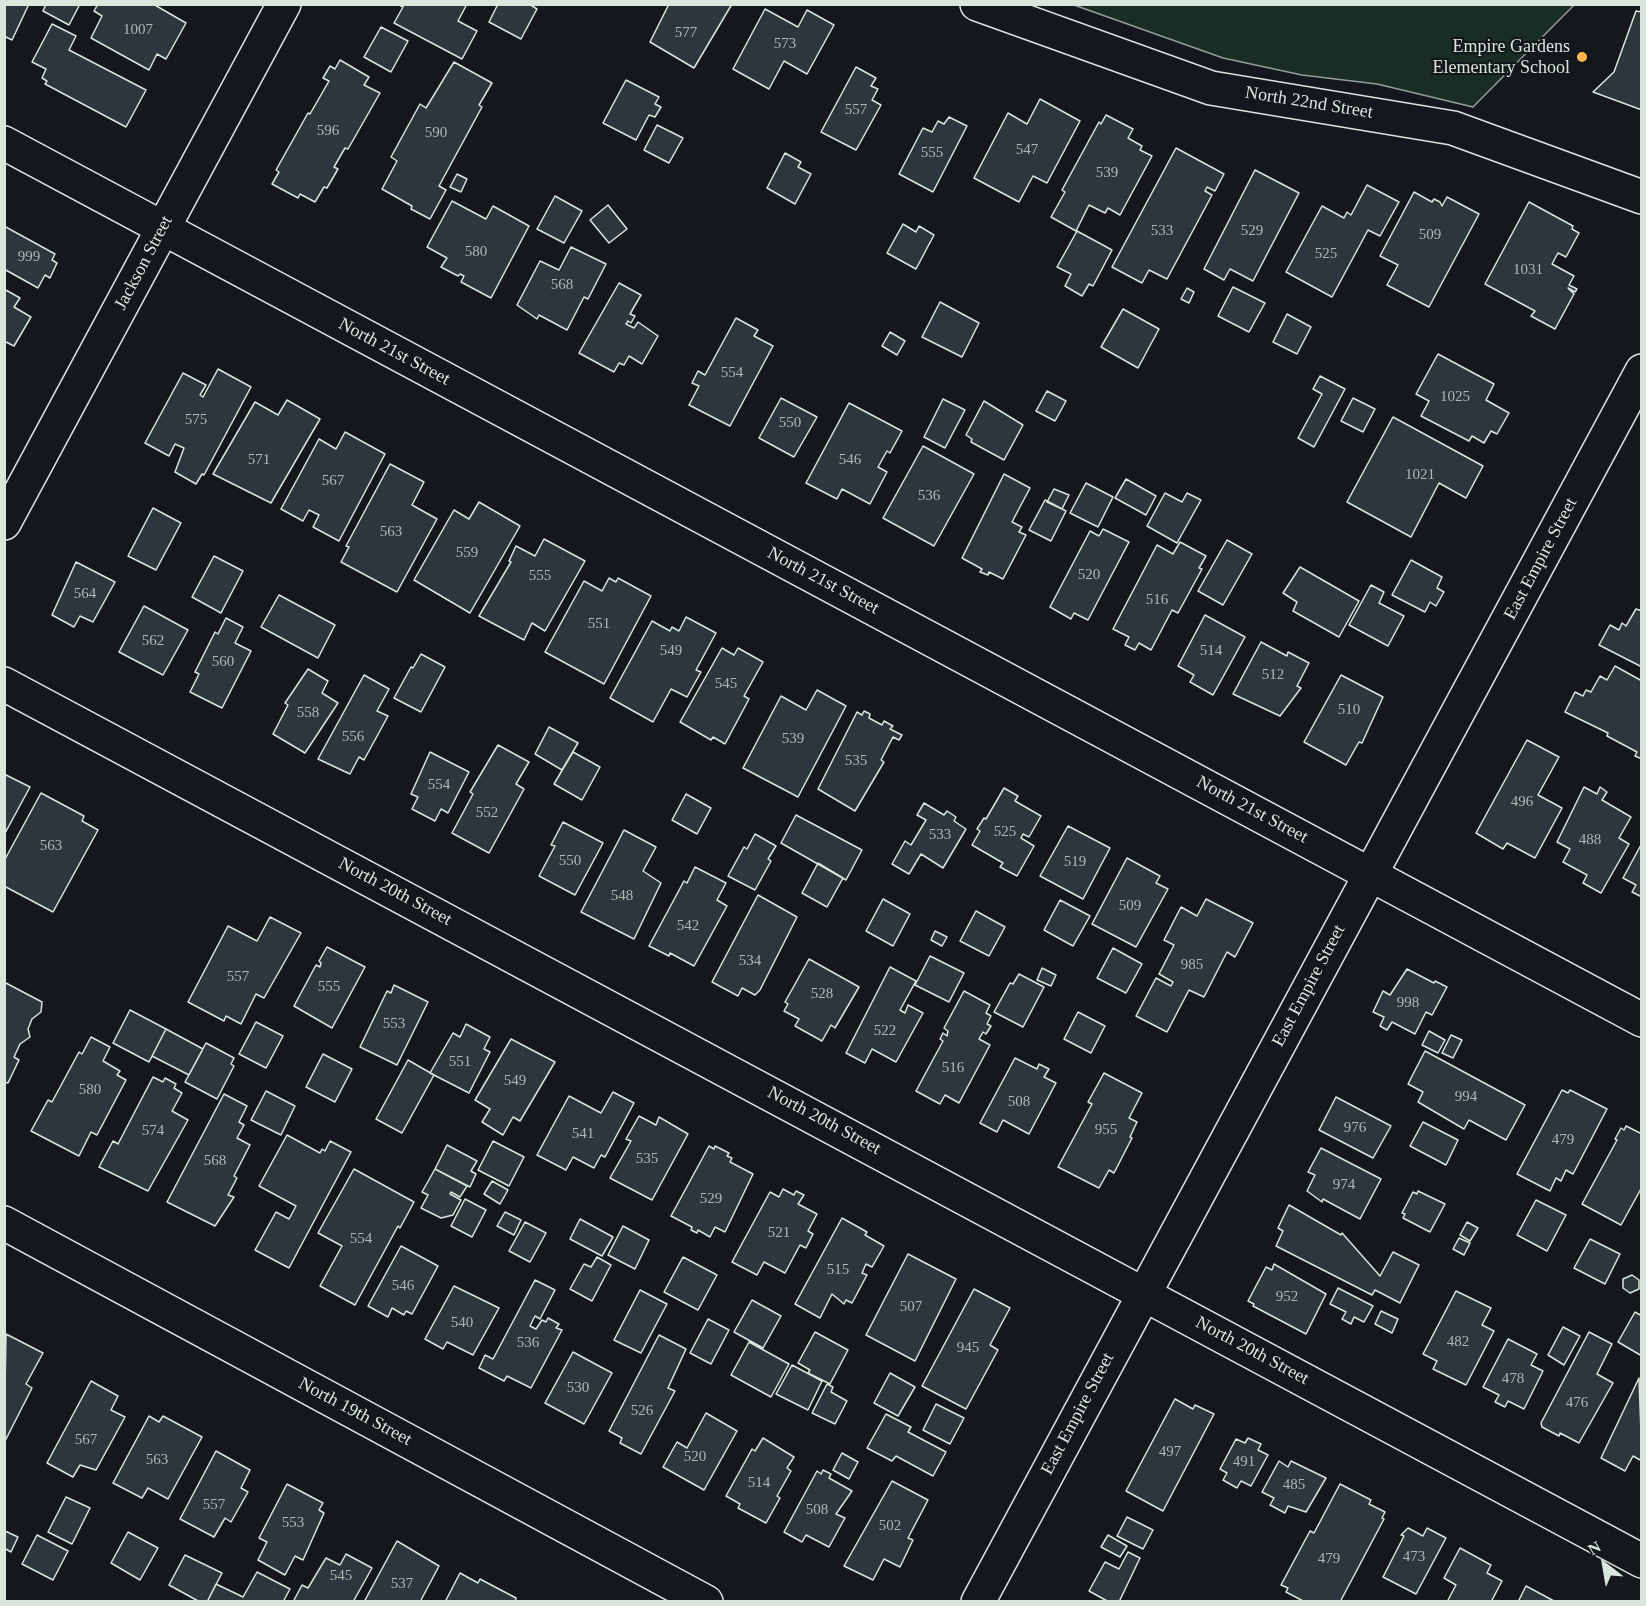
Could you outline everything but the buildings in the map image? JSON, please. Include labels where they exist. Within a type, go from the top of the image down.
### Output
[{"type":"street","name":"Jackson Street","points":[[4,523],[284,4]]},
{"type":"street","name":"North 22nd Street","points":[[977,4],[1211,88],[1453,128],[1641,197]]},
{"type":"street","name":"North 21st Street","points":[[4,143],[1641,1020]]},
{"type":"street","name":"East Empire Street","points":[[978,1602],[1342,924],[1372,875],[1641,371]]},
{"type":"street","name":"North 20th Street","points":[[4,684],[1144,1292],[1641,1561]]},
{"type":"street","name":"North 19th Street","points":[[4,1222],[706,1602]]},
{"type":"green space","points":[[1074,5],[1574,5],[1473,107],[1377,84],[1302,75],[1223,58]]},
{"type":"place","name":"Empire Gardens Elementary School","points":[[1582,57]]}]
